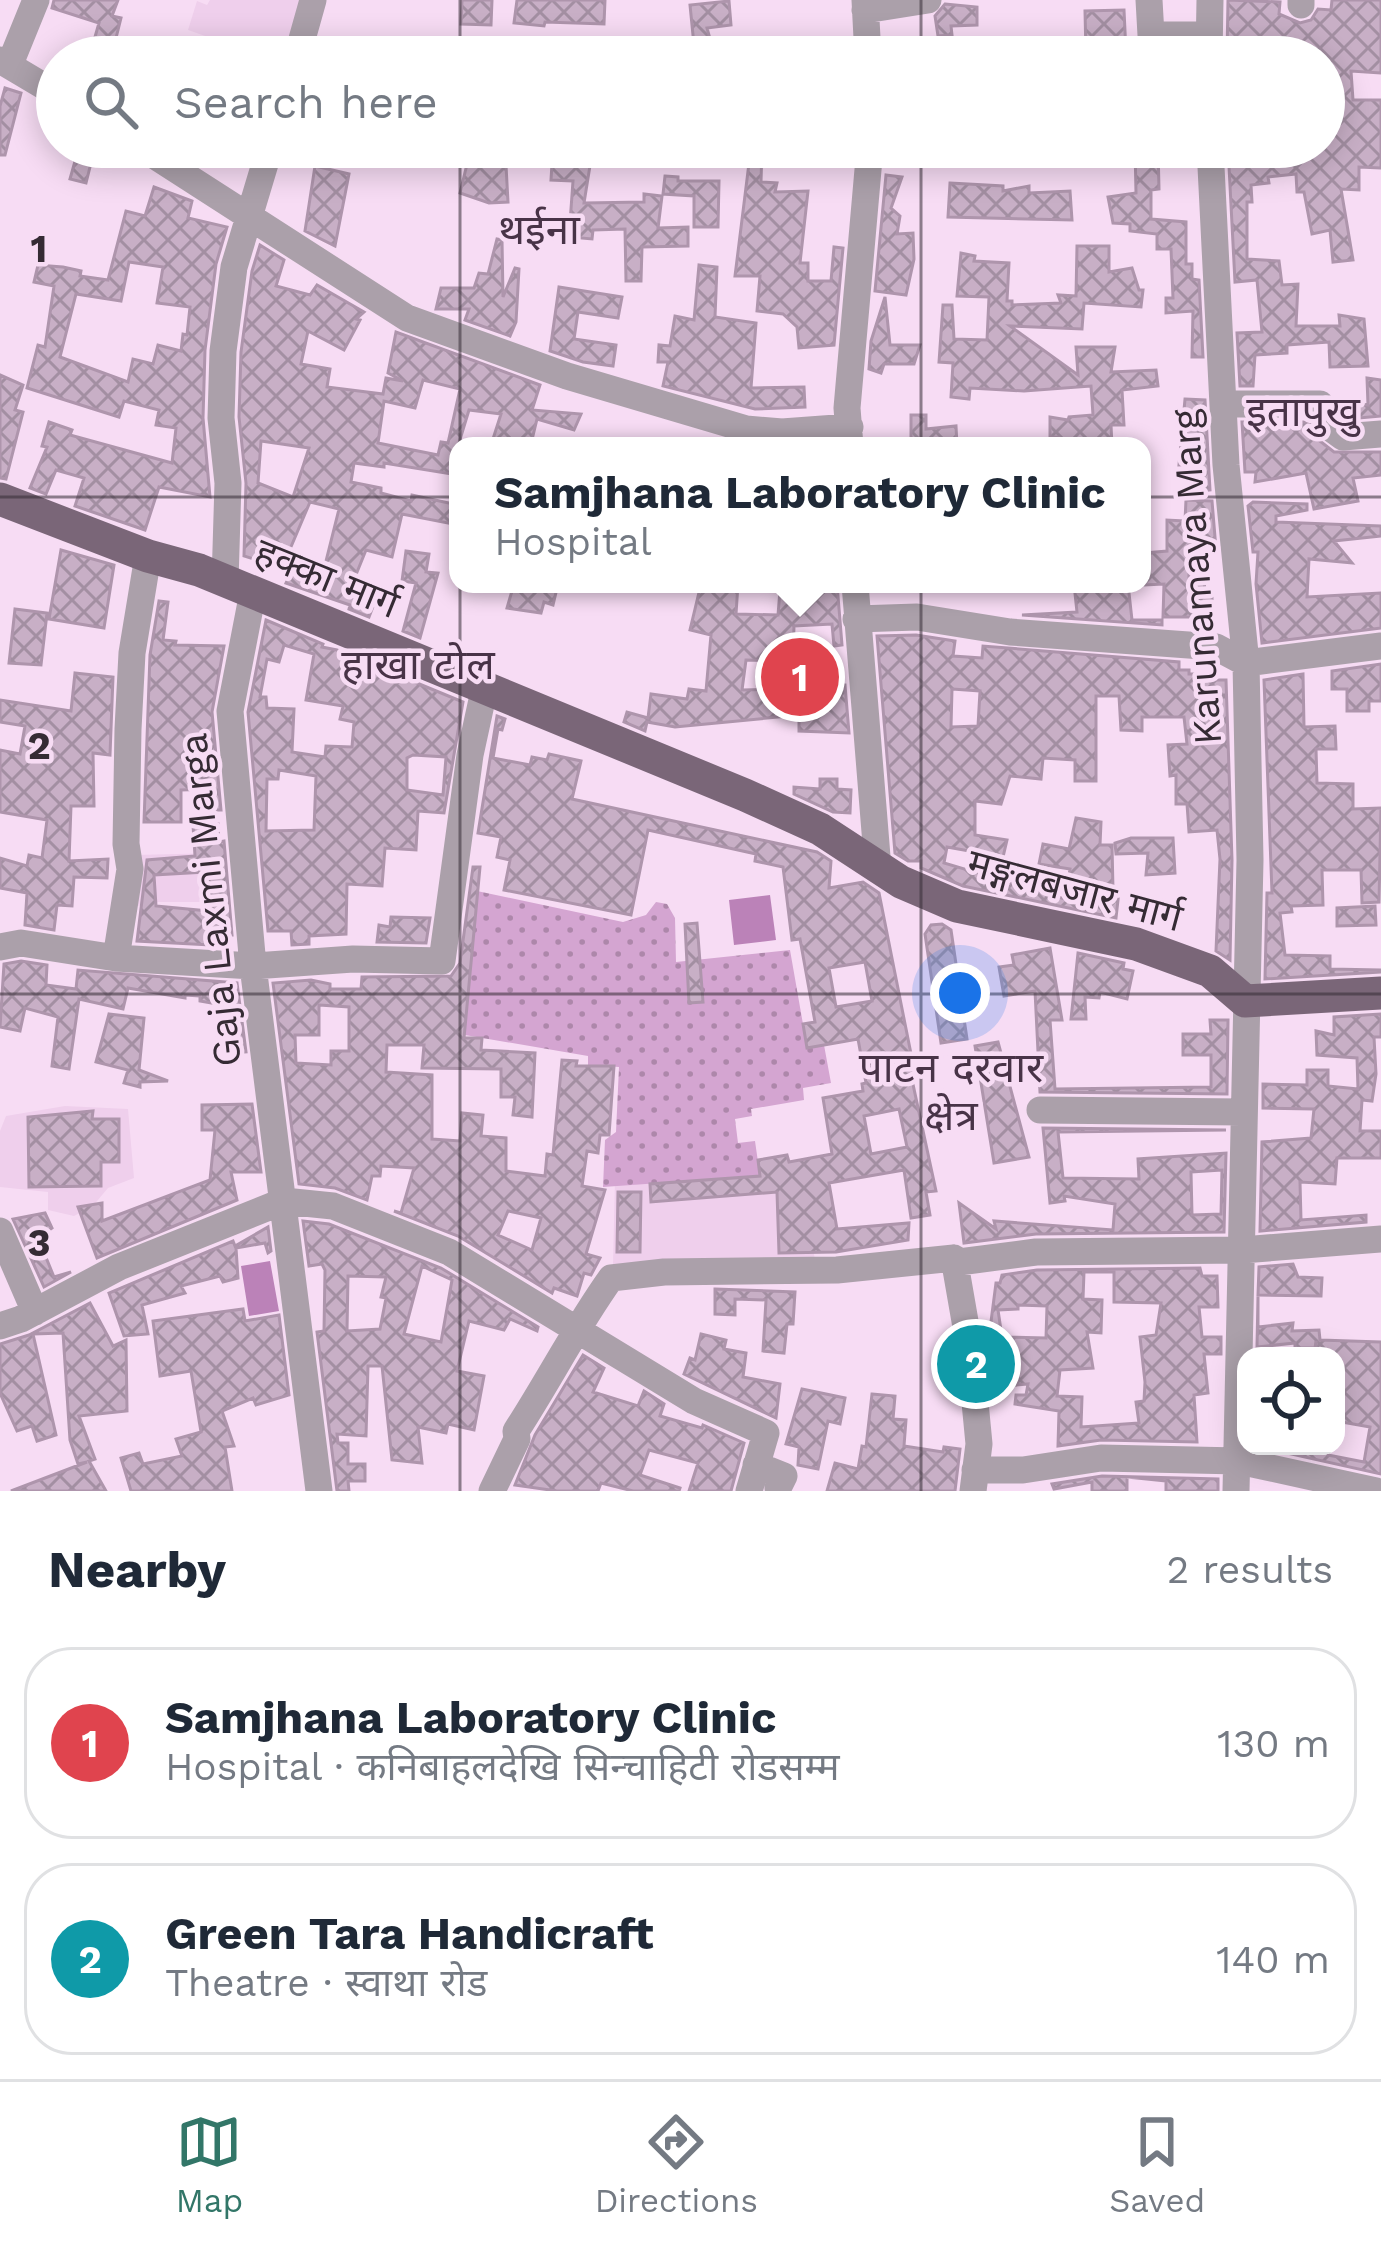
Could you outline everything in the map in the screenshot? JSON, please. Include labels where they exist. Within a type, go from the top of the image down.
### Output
[{"type":"main road","name":"हक्का मार्ग","points":[[0,499],[239,587],[485,686],[820,829],[878,869]]},
{"type":"main road","name":"मङ्गलबजार मार्ग","points":[[878,869],[957,906],[1173,956],[1210,971],[1245,1001]]},
{"type":"main road","points":[[1245,1001],[1381,993]]},
{"type":"street","points":[[36,0],[5,62],[36,81]]},
{"type":"street","points":[[303,36],[314,0]]},
{"type":"street","points":[[867,36],[865,5],[928,0]]},
{"type":"street","points":[[1149,0],[1151,35],[1156,36]]},
{"type":"street","points":[[1209,36],[1210,0]]},
{"type":"street","points":[[175,168],[407,318],[490,349],[746,429],[850,436],[847,408],[868,168]]},
{"type":"street","name":"Gaja Laxmi Marga","points":[[264,168],[234,267],[223,351],[221,418],[239,587],[230,711],[253,966],[319,1491]]},
{"type":"street","name":"Karunamaya Marg","points":[[1211,168],[1250,860],[1236,1491]]},
{"type":"street","points":[[1224,404],[1320,404],[1332,428],[1343,437],[1381,434]]},
{"type":"street","points":[[116,958],[130,869],[126,844],[132,652],[148,556]]},
{"type":"street","points":[[855,593],[878,869]]},
{"type":"street","points":[[856,619],[917,617],[1010,632],[1216,647],[1238,661],[1381,646]]},
{"type":"street","points":[[1,952],[21,943],[116,958],[253,966],[353,958],[442,961],[470,755],[485,686]]},
{"type":"street","points":[[1040,1110],[1242,1112]]},
{"type":"street","points":[[0,1326],[118,1267],[284,1202],[333,1206],[449,1252],[694,1401],[766,1433],[764,1487]]},
{"type":"street","points":[[0,1231],[35,1312]]},
{"type":"street","points":[[492,1491],[517,1439],[538,1373],[611,1278],[664,1271],[837,1270],[1036,1252],[1241,1250],[1381,1239]]},
{"type":"street","points":[[954,1258],[970,1350],[979,1444],[974,1480],[1022,1480],[1101,1459],[1239,1461],[1376,1491]]},
{"type":"shaded area","points":[[210,0],[309,0],[298,36],[205,36],[188,30],[197,1],[207,5]]},
{"type":"shaded area","points":[[220,853],[223,902],[137,906],[135,855]]},
{"type":"shaded area","points":[[477,891],[623,922],[646,915],[656,902],[667,904],[675,918],[676,962],[790,950],[807,1047],[824,1045],[831,1083],[803,1088],[804,1100],[751,1109],[752,1116],[735,1119],[738,1143],[755,1141],[760,1176],[603,1187],[605,1140],[616,1132],[619,1067],[588,1065],[588,1056],[465,1035]]},
{"type":"shaded area","points":[[770,895],[776,940],[734,945],[729,900]]},
{"type":"shaded area","points":[[65,1106],[128,1109],[134,1178],[108,1188],[92,1207],[74,1216],[48,1210],[48,1192],[0,1187],[0,1131],[6,1116]]},
{"type":"shaded area","points":[[798,1160],[816,1266],[613,1265],[615,1180]]},
{"type":"shaded area","points":[[270,1261],[279,1311],[249,1316],[241,1266]]},
{"type":"building","points":[[54,0],[118,0],[112,16],[121,18],[116,36],[95,36],[99,23],[52,8]]},
{"type":"building","points":[[462,0],[492,0],[491,25],[461,24]]},
{"type":"building","points":[[517,0],[605,0],[604,24],[514,23]]},
{"type":"building","points":[[1228,0],[1280,2],[1279,14],[1300,23],[1311,20],[1318,9],[1331,10],[1332,0],[1381,0],[1381,73],[1351,71],[1353,100],[1381,100],[1381,168],[1359,167],[1359,190],[1341,189],[1353,260],[1333,262],[1330,230],[1312,234],[1304,192],[1297,192],[1296,174],[1268,177],[1269,183],[1251,185],[1252,202],[1247,202],[1247,259],[1279,261],[1282,285],[1298,284],[1296,326],[1340,326],[1339,315],[1364,319],[1368,366],[1330,367],[1329,342],[1287,345],[1287,353],[1255,355],[1253,386],[1240,386],[1237,333],[1262,332],[1257,280],[1235,282],[1229,168],[1345,168],[1345,36],[1227,36]]},
{"type":"building","points":[[729,1],[731,25],[707,28],[709,36],[693,36],[690,5]]},
{"type":"building","points":[[945,4],[977,7],[977,25],[951,26],[952,35],[938,36],[935,16]]},
{"type":"building","points":[[1124,10],[1125,36],[1086,36],[1085,11]]},
{"type":"building","points":[[5,88],[21,93],[5,155],[0,155],[0,106]]},
{"type":"building","points":[[73,168],[90,168],[86,183],[70,179]]},
{"type":"building","points":[[315,168],[349,174],[335,246],[305,231]]},
{"type":"building","points":[[466,168],[506,168],[508,202],[489,203],[460,193]]},
{"type":"building","points":[[552,168],[590,168],[584,203],[644,202],[644,194],[662,196],[658,228],[688,227],[688,246],[642,247],[641,281],[626,281],[625,229],[593,230],[592,239],[569,237],[573,181],[551,180]]},
{"type":"building","points":[[748,168],[761,168],[761,182],[777,183],[775,192],[808,191],[800,263],[808,263],[808,281],[831,281],[834,247],[843,248],[834,345],[799,348],[797,327],[783,314],[757,311],[760,276],[735,276]]},
{"type":"building","points":[[1135,168],[1158,168],[1159,189],[1151,190],[1151,219],[1186,222],[1186,264],[1192,264],[1192,279],[1199,280],[1203,357],[1192,357],[1193,311],[1166,313],[1166,298],[1173,298],[1171,249],[1157,249],[1157,234],[1130,231],[1130,224],[1113,223],[1108,197],[1136,193]]},
{"type":"building","points":[[886,175],[902,177],[891,208],[900,216],[897,234],[913,233],[914,259],[906,295],[875,291]]},
{"type":"building","points":[[665,176],[678,177],[678,181],[719,181],[718,227],[694,227],[694,196],[663,194]]},
{"type":"building","points":[[950,183],[1003,186],[1003,191],[1029,186],[1029,193],[1070,191],[1072,220],[948,217]]},
{"type":"building","points":[[154,187],[192,201],[188,218],[227,227],[216,264],[205,350],[203,418],[210,497],[159,487],[145,530],[75,506],[84,478],[56,470],[46,494],[30,488],[47,447],[42,446],[49,422],[72,430],[70,435],[172,463],[176,428],[156,425],[159,410],[124,401],[119,417],[27,388],[38,345],[45,347],[54,286],[34,282],[38,265],[108,280],[126,211],[145,216]],"holes":[[[129,262],[163,267],[157,303],[190,307],[181,351],[158,345],[153,364],[133,359],[128,382],[60,357],[76,294],[121,301]]]},
{"type":"building","points":[[497,239],[502,240],[503,297],[515,268],[519,269],[516,322],[510,336],[465,320],[469,309],[436,309],[441,288],[474,288],[479,273],[488,274]]},
{"type":"building","points":[[260,245],[284,260],[276,286],[310,295],[317,285],[364,312],[356,319],[360,320],[344,350],[308,331],[301,364],[330,369],[327,387],[383,394],[386,378],[403,381],[388,373],[396,332],[540,385],[532,410],[581,414],[574,430],[537,419],[533,437],[494,437],[501,414],[469,410],[461,437],[449,437],[460,389],[423,380],[415,408],[384,401],[378,443],[438,455],[441,442],[448,443],[449,438],[449,474],[354,463],[351,482],[411,501],[412,495],[449,503],[449,523],[402,514],[392,557],[366,550],[351,587],[377,596],[369,617],[349,609],[350,605],[286,583],[292,569],[321,581],[339,509],[310,502],[282,568],[244,556],[241,352]],"holes":[[[261,441],[309,448],[293,497],[258,483]]]},
{"type":"building","points":[[1077,246],[1109,246],[1109,272],[1132,268],[1143,290],[1141,307],[1084,303],[1082,329],[1010,326],[1078,375],[1076,347],[1115,347],[1111,372],[1156,370],[1158,386],[1122,390],[1124,425],[1111,425],[1112,437],[1050,437],[1050,417],[1068,420],[1093,415],[1091,386],[1024,391],[970,388],[969,399],[951,397],[953,363],[939,362],[943,305],[952,305],[954,339],[987,340],[989,297],[957,296],[961,253],[975,256],[974,261],[1009,263],[1007,301],[1012,305],[1061,303],[1058,295],[1076,296]]},
{"type":"building","points":[[699,265],[717,267],[715,317],[756,323],[751,388],[804,387],[805,407],[755,409],[663,386],[668,362],[658,362],[659,345],[670,346],[675,316],[694,320]]},
{"type":"building","points":[[559,287],[622,297],[618,318],[578,312],[574,339],[616,345],[613,366],[550,351]]},
{"type":"building","points":[[885,297],[890,345],[920,345],[914,364],[884,364],[881,373],[869,369],[871,341]]},
{"type":"building","points":[[0,375],[23,385],[15,410],[23,412],[6,479],[0,478]]},
{"type":"building","points":[[1367,378],[1381,380],[1381,416],[1348,419],[1339,401],[1368,405]]},
{"type":"building","points":[[1185,399],[1205,400],[1210,490],[1200,491],[1201,464],[1179,465]]},
{"type":"building","points":[[911,415],[926,415],[926,429],[956,426],[957,437],[911,437]]},
{"type":"building","points":[[1242,422],[1309,422],[1316,438],[1334,452],[1381,452],[1381,475],[1353,478],[1358,501],[1314,509],[1306,473],[1255,482],[1256,472],[1245,472]]},
{"type":"building","points":[[1186,500],[1212,501],[1216,549],[1189,546],[1189,580],[1204,579],[1205,592],[1212,592],[1212,629],[1192,627],[1192,617],[1163,617],[1164,584],[1151,585],[1151,552],[1167,551],[1167,520],[1185,521]]},
{"type":"building","points":[[1253,502],[1307,504],[1307,510],[1276,516],[1276,522],[1381,526],[1381,536],[1334,541],[1352,563],[1309,559],[1307,597],[1381,593],[1381,628],[1262,643],[1258,552],[1253,552],[1248,506]]},
{"type":"building","points":[[61,550],[114,565],[104,628],[49,619]]},
{"type":"building","points":[[406,551],[429,554],[426,572],[438,573],[420,638],[403,631],[416,583],[402,581]]},
{"type":"building","points":[[511,593],[556,593],[553,605],[544,602],[541,613],[507,608]]},
{"type":"building","points":[[699,593],[737,593],[736,614],[778,615],[780,593],[838,593],[842,645],[834,646],[832,624],[794,626],[793,661],[801,661],[802,685],[845,685],[849,733],[799,731],[799,715],[675,727],[647,722],[645,731],[624,722],[627,712],[648,718],[651,694],[687,699],[689,689],[706,691],[711,635],[690,630]],"holes":[[[746,660],[793,661],[783,662],[785,689],[742,690]]]},
{"type":"building","points":[[1075,593],[1129,593],[1132,620],[1162,620],[1162,625],[1022,615],[1077,612]]},
{"type":"building","points":[[159,601],[168,602],[163,640],[176,641],[175,645],[224,646],[212,712],[221,810],[214,810],[212,789],[181,790],[181,822],[144,822],[150,655]]},
{"type":"building","points":[[15,609],[47,613],[41,665],[9,663]]},
{"type":"building","points":[[266,620],[463,702],[444,813],[418,811],[416,850],[385,848],[382,886],[347,884],[346,934],[309,936],[309,944],[292,945],[291,931],[268,931],[248,712]],"holes":[[[284,645],[314,654],[306,700],[343,706],[340,719],[354,722],[352,747],[326,746],[325,757],[292,752],[294,709],[267,708],[266,697],[260,697],[267,659],[279,662]],[[446,757],[443,795],[407,790],[407,758]],[[279,770],[316,776],[314,830],[266,831],[267,779],[278,779]]]},
{"type":"building","points":[[877,636],[955,641],[953,656],[982,658],[983,646],[1179,662],[1179,670],[1189,670],[1189,674],[1215,674],[1215,680],[1226,680],[1230,960],[1216,951],[1217,830],[1189,832],[1187,804],[1176,804],[1176,775],[1170,776],[1168,745],[1187,744],[1184,717],[1142,717],[1142,731],[1121,730],[1119,696],[1096,696],[1096,781],[1075,781],[1075,760],[1043,758],[1041,779],[1010,776],[1001,804],[975,801],[975,835],[1007,840],[1003,857],[947,847],[944,863],[1065,899],[1070,869],[1039,864],[1043,844],[1069,849],[1076,818],[1101,822],[1100,845],[1112,845],[1113,890],[1119,891],[1116,918],[963,886],[921,868],[921,861],[908,861],[895,853]],"holes":[[[952,689],[980,691],[978,726],[951,727]]]},
{"type":"building","points":[[1381,664],[1381,701],[1369,701],[1369,711],[1347,711],[1347,689],[1332,689],[1332,671]]},
{"type":"building","points":[[75,673],[113,677],[110,755],[93,753],[94,806],[71,806],[69,861],[108,859],[107,878],[74,877],[72,906],[57,905],[54,930],[25,925],[27,893],[0,888],[0,858],[27,866],[29,855],[42,858],[47,820],[0,812],[0,750],[20,754],[25,726],[0,722],[0,700],[71,711]]},
{"type":"building","points":[[1303,674],[1304,727],[1335,726],[1336,749],[1316,749],[1317,783],[1353,784],[1353,809],[1381,808],[1379,902],[1362,903],[1361,870],[1322,870],[1323,905],[1291,906],[1292,912],[1280,913],[1285,955],[1330,956],[1330,969],[1381,972],[1265,979],[1267,893],[1272,893],[1264,680]]},
{"type":"building","points":[[497,716],[505,719],[502,730],[498,729],[493,758],[530,765],[532,757],[547,760],[549,754],[581,761],[572,799],[817,852],[831,861],[829,888],[863,882],[879,893],[936,1191],[926,1192],[930,1215],[911,1218],[904,1170],[829,1183],[837,1229],[909,1223],[908,1240],[836,1252],[779,1253],[777,1192],[651,1202],[650,1184],[760,1176],[758,1160],[787,1155],[789,1162],[832,1154],[823,1098],[863,1091],[866,1083],[858,1039],[807,1048],[803,1024],[815,1022],[800,939],[792,940],[783,867],[755,861],[756,854],[648,830],[631,915],[504,890],[510,860],[497,857],[501,837],[478,833]],"holes":[[[865,962],[872,1001],[836,1007],[829,968]],[[899,1109],[907,1147],[871,1154],[864,1116]]]},
{"type":"building","points":[[820,779],[837,779],[837,789],[851,790],[850,813],[833,812],[794,794],[794,787],[820,789]]},
{"type":"building","points":[[218,824],[219,842],[224,841],[232,935],[211,936],[210,945],[137,941],[147,860],[195,856],[193,825]],"holes":[[[206,872],[209,911],[156,906],[154,875]]]},
{"type":"building","points":[[1131,838],[1173,838],[1175,873],[1146,875],[1148,853],[1116,854],[1115,843]]},
{"type":"building","points":[[473,867],[480,867],[464,1038],[482,1038],[481,1050],[535,1053],[532,1117],[513,1115],[515,1097],[501,1097],[501,1069],[422,1068],[424,1045],[387,1045],[386,1072],[432,1075],[432,1139],[460,1141],[462,1113],[483,1115],[481,1136],[506,1138],[506,1171],[545,1176],[547,1154],[553,1155],[562,1060],[577,1061],[576,1066],[614,1066],[609,1135],[600,1135],[598,1153],[587,1151],[582,1186],[605,1190],[586,1254],[600,1258],[591,1275],[584,1273],[577,1296],[554,1288],[552,1293],[458,1236],[394,1211],[401,1213],[414,1168],[381,1166],[380,1176],[372,1176],[367,1200],[335,1188],[299,1184],[273,983],[311,980],[330,984],[330,989],[361,989],[362,977],[451,976],[460,963]],"holes":[[[319,1005],[349,1007],[349,1051],[331,1051],[331,1065],[296,1063],[295,1035],[319,1035]],[[508,1211],[541,1218],[532,1250],[498,1235]]]},
{"type":"building","points":[[1375,906],[1376,925],[1337,926],[1337,908]]},
{"type":"building","points":[[391,917],[430,918],[426,943],[377,942],[379,925],[390,927]]},
{"type":"building","points":[[697,923],[703,1002],[689,1003],[685,924]]},
{"type":"building","points":[[942,924],[951,930],[967,1039],[941,1043],[925,934],[931,925]]},
{"type":"building","points":[[1050,948],[1062,1020],[1050,1020],[1055,1089],[1211,1087],[1211,1055],[1183,1055],[1183,1034],[1211,1034],[1210,1020],[1228,1020],[1227,1094],[1040,1092],[1035,991],[1004,996],[999,967],[1014,965],[1012,955]]},
{"type":"building","points":[[1078,953],[1124,963],[1123,969],[1133,971],[1127,999],[1100,992],[1099,998],[1085,997],[1086,1019],[1071,1019]]},
{"type":"building","points":[[4,964],[47,965],[46,985],[76,989],[78,970],[237,983],[246,1052],[233,1053],[232,1035],[240,1008],[200,1001],[200,996],[185,998],[128,988],[123,1009],[79,999],[69,1069],[52,1066],[58,1017],[25,1008],[20,1031],[0,1027]]},
{"type":"building","points":[[109,1014],[144,1018],[139,1070],[168,1081],[140,1082],[140,1087],[124,1083],[128,1070],[96,1062]]},
{"type":"building","points":[[1381,1014],[1381,1037],[1374,1037],[1372,1101],[1362,1100],[1360,1131],[1381,1131],[1381,1158],[1337,1158],[1335,1184],[1300,1182],[1301,1220],[1366,1215],[1366,1222],[1260,1231],[1262,1142],[1311,1138],[1314,1109],[1263,1108],[1263,1084],[1307,1085],[1307,1070],[1328,1070],[1328,1086],[1358,1089],[1357,1058],[1317,1055],[1316,1031],[1334,1035],[1334,1017]]},
{"type":"building","points":[[998,1042],[1029,1157],[994,1163],[975,1046]]},
{"type":"building","points":[[252,1104],[261,1172],[231,1172],[237,1200],[97,1258],[78,1207],[102,1203],[102,1221],[210,1180],[215,1130],[202,1130],[202,1105]]},
{"type":"building","points":[[93,1111],[92,1119],[119,1119],[119,1162],[101,1162],[101,1186],[29,1187],[28,1117]]},
{"type":"building","points":[[1043,1128],[1226,1130],[1058,1132],[1063,1178],[1139,1179],[1138,1159],[1226,1153],[1224,1232],[1036,1234],[964,1243],[959,1203],[996,1229],[994,1221],[1113,1230],[1115,1204],[1064,1196],[1065,1201],[1050,1203]],"holes":[[[1222,1170],[1221,1214],[1192,1215],[1191,1172]]]},
{"type":"building","points":[[618,1192],[641,1192],[640,1252],[617,1252]]},
{"type":"building","points":[[45,1213],[52,1228],[38,1238],[54,1277],[71,1272],[44,1287],[13,1219]]},
{"type":"building","points":[[303,1221],[329,1224],[441,1268],[538,1327],[537,1331],[510,1319],[504,1330],[469,1321],[457,1371],[484,1376],[474,1430],[448,1424],[446,1433],[418,1427],[422,1463],[392,1460],[382,1366],[368,1366],[366,1436],[337,1434],[338,1443],[348,1443],[348,1464],[365,1464],[365,1481],[348,1481],[349,1491],[337,1491],[317,1332],[324,1331],[325,1270],[322,1264],[309,1266]],"holes":[[[422,1266],[452,1280],[441,1342],[404,1334]],[[348,1276],[386,1277],[380,1329],[347,1331]]]},
{"type":"building","points":[[268,1227],[268,1253],[265,1243],[236,1248],[238,1278],[223,1282],[220,1276],[181,1286],[185,1293],[142,1305],[148,1334],[124,1336],[109,1293],[233,1241],[235,1246]]},
{"type":"building","points":[[1293,1264],[1298,1277],[1322,1278],[1321,1296],[1258,1295],[1259,1267]]},
{"type":"building","points":[[1200,1268],[1202,1276],[1217,1276],[1218,1307],[1199,1307],[1202,1337],[1221,1337],[1221,1354],[1204,1354],[1208,1393],[1194,1395],[1197,1442],[1101,1440],[1058,1446],[1059,1411],[1015,1404],[1016,1395],[1026,1395],[1028,1384],[1017,1385],[1019,1366],[990,1365],[986,1337],[996,1283],[1002,1275],[1037,1270]],"holes":[[[1084,1272],[1114,1272],[1114,1302],[1161,1303],[1156,1335],[1140,1337],[1145,1382],[1144,1401],[1136,1402],[1139,1423],[1081,1427],[1082,1397],[1057,1396],[1060,1370],[1093,1368],[1087,1332],[1101,1333],[1102,1300],[1083,1299]],[[1018,1305],[1047,1306],[1046,1338],[1002,1337],[998,1310],[1018,1309]]]},
{"type":"building","points":[[715,1289],[795,1292],[793,1324],[787,1324],[784,1353],[763,1351],[766,1300],[735,1299],[735,1315],[715,1314]]},
{"type":"building","points":[[1258,1296],[1258,1327],[1293,1323],[1292,1331],[1319,1330],[1320,1340],[1381,1342],[1381,1474],[1296,1455],[1364,1462],[1370,1427],[1345,1423],[1345,1347],[1316,1347],[1316,1341],[1315,1347],[1295,1347],[1295,1343],[1257,1347]]},
{"type":"building","points":[[90,1303],[113,1346],[126,1340],[127,1411],[79,1416],[95,1459],[89,1461],[106,1491],[11,1491],[87,1462],[78,1464],[70,1440],[63,1333],[33,1334],[56,1435],[37,1441],[32,1426],[17,1431],[0,1393],[0,1344],[29,1335]]},
{"type":"building","points":[[243,1309],[245,1321],[279,1315],[289,1395],[256,1405],[253,1398],[222,1411],[234,1446],[225,1447],[232,1491],[131,1491],[121,1458],[139,1453],[143,1464],[182,1456],[176,1439],[201,1432],[191,1371],[160,1376],[153,1321]]},
{"type":"building","points":[[701,1334],[726,1340],[724,1349],[746,1353],[743,1377],[780,1384],[776,1418],[684,1374],[690,1358],[695,1360]]},
{"type":"building","points":[[583,1355],[604,1368],[593,1392],[638,1406],[644,1391],[664,1404],[660,1416],[703,1425],[744,1443],[731,1491],[689,1491],[698,1463],[649,1450],[640,1475],[679,1491],[633,1491],[601,1483],[598,1491],[515,1485],[535,1435]]},
{"type":"building","points":[[802,1389],[845,1398],[840,1424],[828,1421],[818,1469],[798,1465],[799,1447],[786,1444]]},
{"type":"building","points":[[872,1394],[895,1396],[893,1419],[906,1420],[904,1446],[943,1452],[944,1447],[960,1449],[955,1491],[827,1491],[835,1463],[858,1469],[862,1446],[866,1447]]},
{"type":"building","points":[[1102,1476],[1218,1479],[1218,1491],[1166,1491],[1166,1481],[1127,1477],[1127,1491],[1092,1491],[1092,1482],[1054,1489],[1052,1484]]},
{"type":"place","name":"Samjhana Laboratory Clinic","points":[[800,677]]},
{"type":"place","name":"Green Tara Handicraft","points":[[976,1364]]},
{"type":"district","name":"थईना","points":[[539,229]]},
{"type":"district","name":"इतापुखु","points":[[1303,411]]},
{"type":"district","name":"हाखा टोल","points":[[418,664]]},
{"type":"district","name":"पाटन दरवार क्षेत्र","points":[[951,1091]]}]
